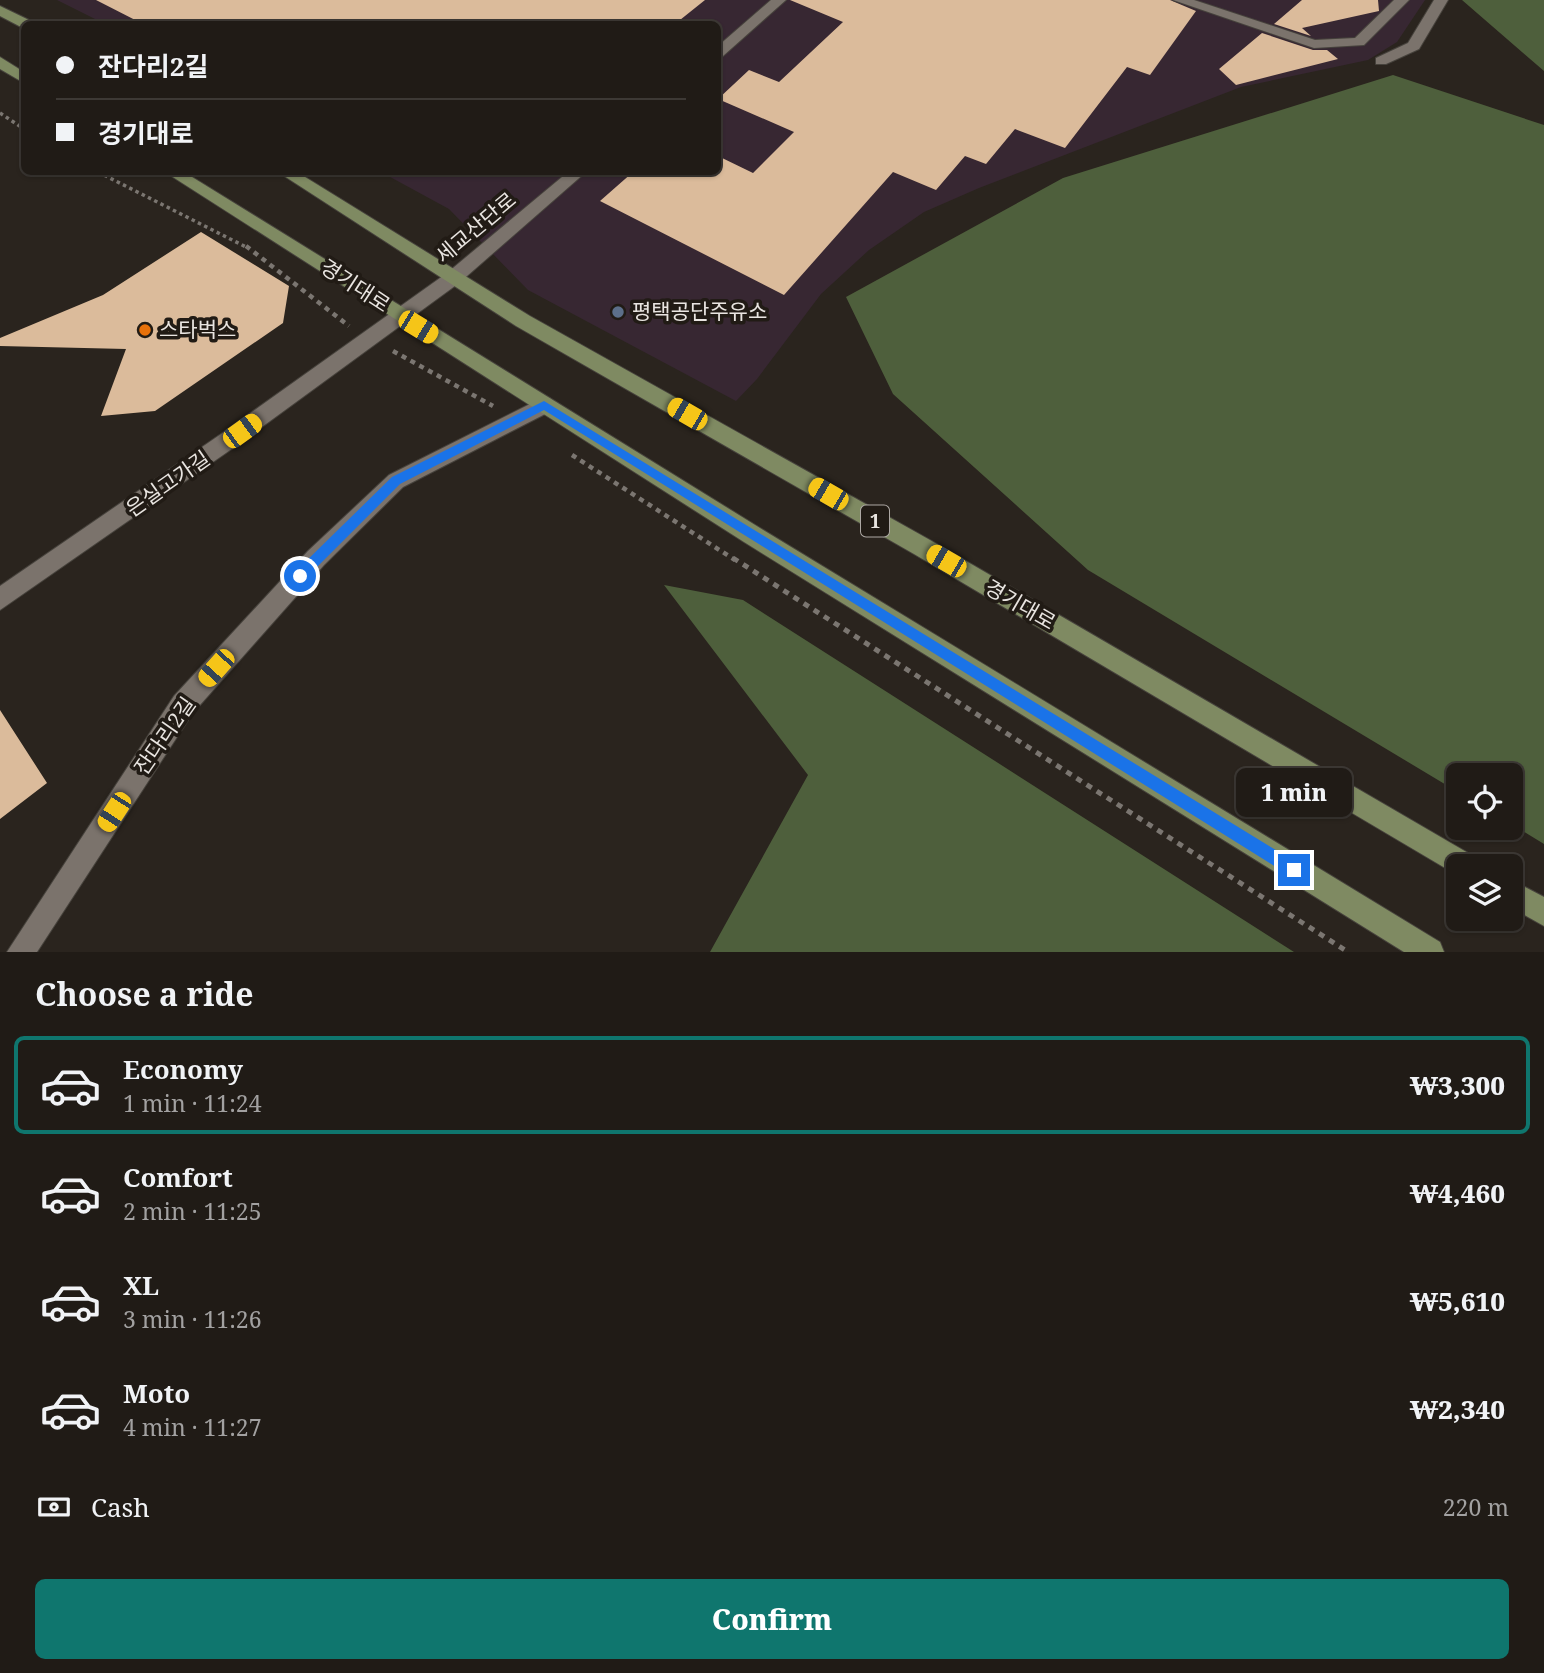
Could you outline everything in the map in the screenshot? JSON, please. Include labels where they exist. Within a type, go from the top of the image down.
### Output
[{"type":"main road","points":[[0,10],[21,21]]},
{"type":"main road","points":[[0,62],[21,76]]},
{"type":"main road","name":"경기대로","points":[[178,175],[401,317],[1430,952]]},
{"type":"main road","name":"경기대로","points":[[291,175],[523,321],[922,547],[1446,854]]},
{"type":"main road","points":[[1523,900],[1544,912]]},
{"type":"street","points":[[721,50],[779,0]]},
{"type":"street","points":[[1180,0],[1314,44],[1359,42],[1402,0]]},
{"type":"street","points":[[1381,61],[1414,46],[1441,0]]},
{"type":"street","name":"세교산단로","points":[[401,317],[454,277],[574,175]]},
{"type":"street","name":"은실고가길","points":[[0,599],[197,464],[401,317]]},
{"type":"street","name":"잔다리2길","points":[[21,952],[183,705],[316,558],[396,481],[544,405]]},
{"type":"path","points":[[0,113],[21,127]]},
{"type":"path","points":[[103,175],[242,243],[336,317],[516,419]]},
{"type":"path","points":[[563,449],[1348,952]]},
{"type":"shaded area","points":[[57,0],[1425,0],[1397,42],[1368,60],[1241,87],[979,188],[924,212],[869,250],[821,294],[757,379],[736,401],[528,290],[449,209],[387,175],[721,175],[721,21],[99,21]]},
{"type":"green space","points":[[1462,0],[1544,0],[1544,71]]},
{"type":"green space","points":[[1393,75],[1544,125],[1544,844],[1523,831],[1523,763],[1446,763],[1446,785],[1088,570],[893,394],[846,297],[1063,178]]},
{"type":"green space","points":[[664,585],[743,600],[1294,952],[710,952],[808,775]]},
{"type":"building","points":[[96,0],[705,0],[679,21],[137,21]]},
{"type":"building","points":[[790,0],[1170,0],[1196,11],[1150,75],[1127,67],[1065,148],[1015,129],[986,164],[965,156],[936,190],[893,172],[784,295],[600,201],[630,175],[721,175],[721,157],[753,173],[794,132],[721,100],[721,96],[749,70],[779,82],[843,22]]},
{"type":"building","points":[[1302,0],[1378,0],[1379,11],[1302,28],[1311,36],[1274,24]]},
{"type":"building","points":[[1262,33],[1313,50],[1327,50],[1338,59],[1236,85],[1219,69]]},
{"type":"building","name":"스타벅스","points":[[201,232],[289,286],[283,323],[155,411],[101,416],[126,349],[0,346],[0,338],[103,295]]},
{"type":"building","points":[[0,710],[47,783],[0,819]]},
{"type":"place","name":"평택공단주유소","points":[[618,312]]},
{"type":"place","name":"스타벅스","points":[[145,330]]},
{"type":"route","points":[[300,576],[396,481],[544,405],[1294,870]]}]
